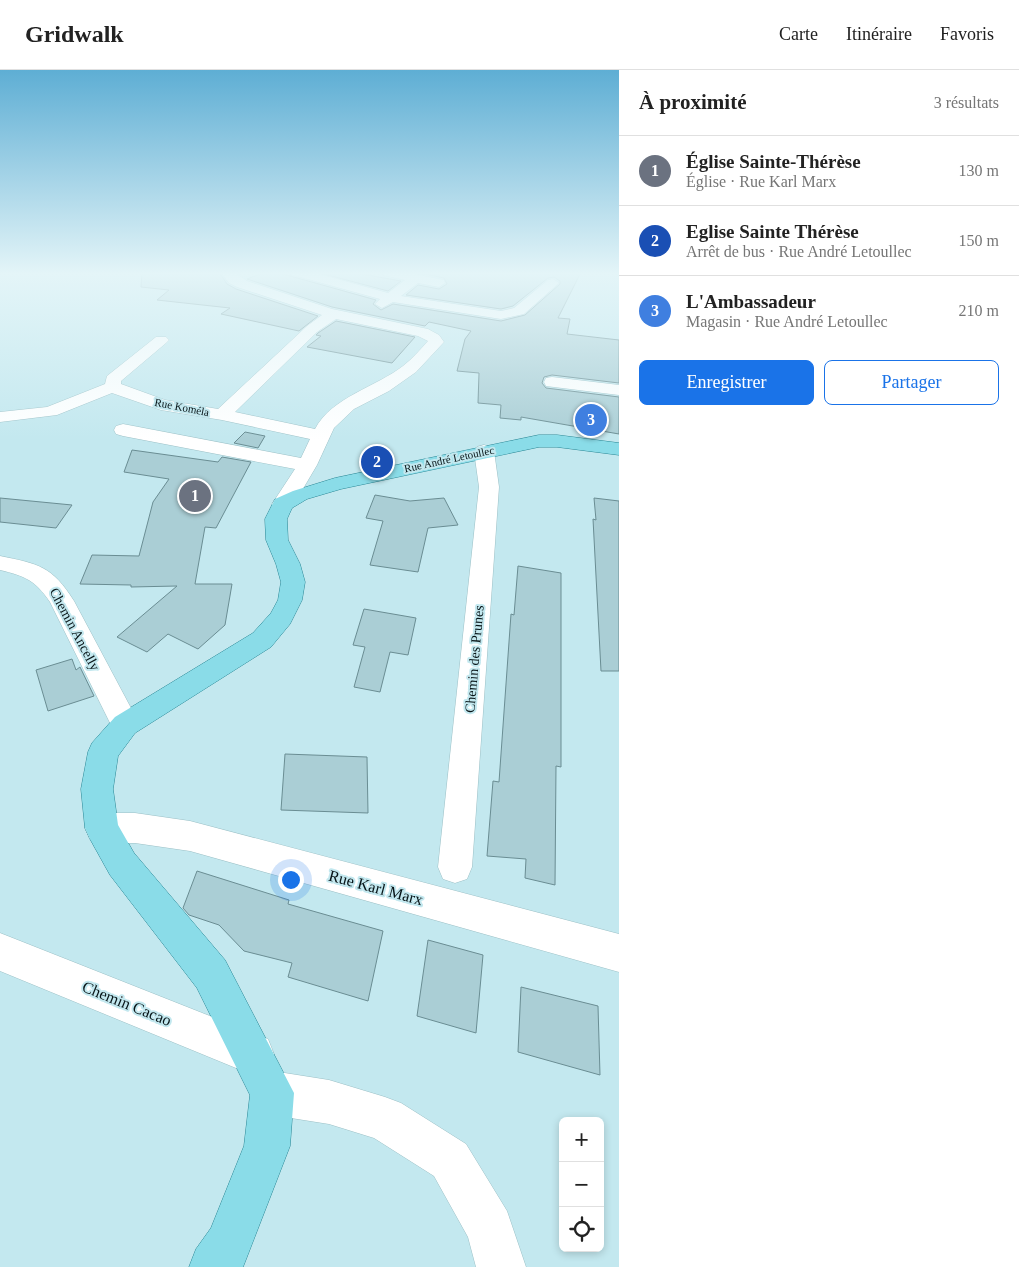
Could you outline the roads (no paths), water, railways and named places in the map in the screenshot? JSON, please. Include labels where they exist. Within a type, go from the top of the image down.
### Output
[{"type":"main road","name":"Rue André Letoullec","points":[[284,504],[300,495],[335,484],[484,451],[557,441],[619,449]]},
{"type":"main road","points":[[214,1267],[228,1245],[266,1146],[262,1074],[211,974],[122,864],[102,828],[97,789],[103,752],[125,725],[262,640],[281,618],[290,600],[293,582],[288,564],[277,540],[276,518],[284,504]]},
{"type":"street","points":[[222,414],[314,328]]},
{"type":"street","points":[[284,504],[307,466],[326,426],[348,405],[383,387],[410,369],[436,342],[434,338],[423,332],[402,328]]},
{"type":"street","points":[[0,416],[41,414],[60,409],[96,391],[113,388],[113,380],[123,370],[162,340]]},
{"type":"street","points":[[552,382],[619,390]]},
{"type":"street","name":"Rue Koméla","points":[[113,388],[161,405],[222,414],[321,436]]},
{"type":"street","points":[[122,430],[307,466]]},
{"type":"street","name":"Chemin des Prunes","points":[[455,867],[489,487],[484,451]]},
{"type":"street","name":"Chemin Ancelly","points":[[0,563],[36,571],[50,582],[62,601],[125,725]]},
{"type":"street","name":"Rue Karl Marx","points":[[102,828],[135,828],[190,836],[619,953]]},
{"type":"street","name":"Chemin Cacao","points":[[0,952],[262,1074],[330,1102],[385,1119],[450,1160],[490,1228],[501,1267]]},
{"type":"place","name":"L'Ambassadeur","points":[[591,420]]},
{"type":"place","name":"Eglise Sainte Thérèse","points":[[377,462]]},
{"type":"place","name":"Église Sainte-Thérèse","points":[[195,496]]}]
